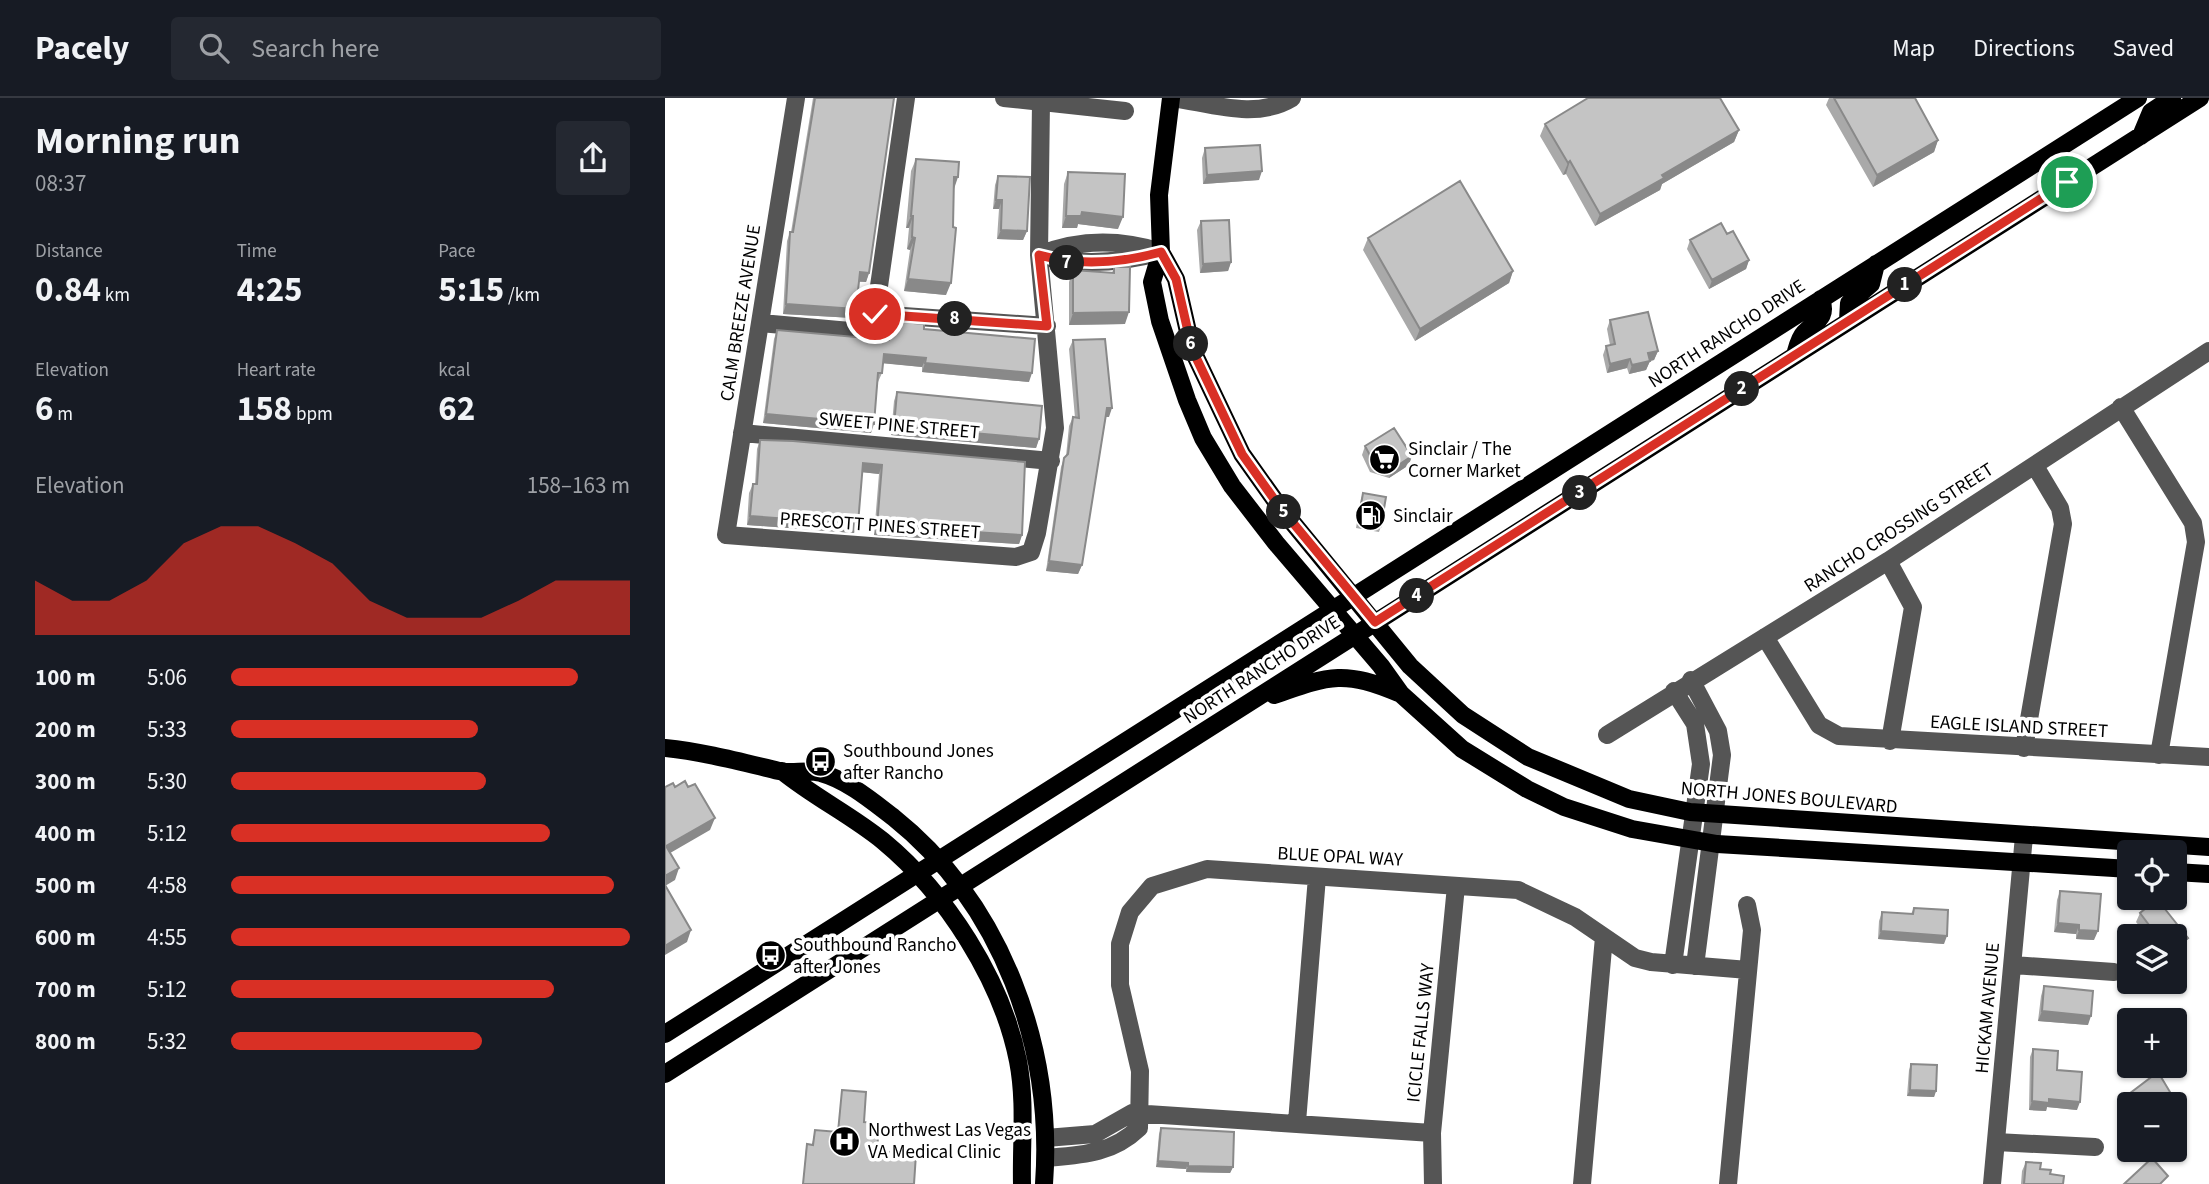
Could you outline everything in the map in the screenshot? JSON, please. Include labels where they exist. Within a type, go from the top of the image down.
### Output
[{"type":"main road","points":[[1172,98],[1159,194],[1161,252],[1152,282],[1160,321],[1203,438],[1232,486],[1276,543],[1335,609],[1401,694],[1462,749],[1527,789],[1597,818],[1688,841],[2117,868]]},
{"type":"main road","name":"NORTH RANCHO DRIVE","points":[[665,1034],[2138,98]]},
{"type":"main road","points":[[2141,136],[2151,113],[2172,98]]},
{"type":"main road","name":"NORTH RANCHO DRIVE","points":[[665,1074],[2200,98]]},
{"type":"main road","points":[[1161,252],[1176,279],[1196,360],[1228,430],[1251,467]]},
{"type":"main road","points":[[1848,320],[1849,303],[1871,284],[1876,264]]},
{"type":"main road","points":[[1795,355],[1802,334],[1821,319],[1824,307],[1821,299]]},
{"type":"main road","points":[[1187,400],[1206,412],[1236,463],[1251,467]]},
{"type":"main road","name":"NORTH JONES BOULEVARD","points":[[1251,467],[1434,691],[1463,715],[1528,757],[1629,799],[1715,815],[2209,847]]},
{"type":"main road","points":[[1242,707],[1317,680],[1343,676],[1359,677],[1401,694]]},
{"type":"main road","points":[[665,748],[741,760],[782,772],[821,772],[868,798],[942,860],[995,943],[1018,990],[1044,1094],[1047,1138],[1044,1184]]},
{"type":"main road","points":[[782,772],[813,797],[881,839],[920,874],[963,931],[1008,1028],[1021,1089],[1022,1184]]},
{"type":"main road","points":[[2187,873],[2209,874]]},
{"type":"street","name":"CALM BREEZE AVENUE","points":[[726,536],[796,98]]},
{"type":"street","points":[[761,323],[850,331],[866,327],[875,314],[906,98]]},
{"type":"street","points":[[1004,98],[1125,111]]},
{"type":"street","points":[[1172,98],[1251,110],[1268,110],[1292,98]]},
{"type":"street","points":[[1041,102],[1039,255],[1055,428],[1051,461]]},
{"type":"street","points":[[1039,255],[1068,244],[1080,243],[1132,243],[1161,252]]},
{"type":"street","points":[[875,314],[1047,326]]},
{"type":"street","name":"RANCHO CROSSING STREET","points":[[1607,735],[1691,680],[1888,561],[2209,351]]},
{"type":"street","points":[[2120,407],[2193,523],[2196,542],[2159,755]]},
{"type":"street","name":"SWEET PINE STREET","points":[[742,433],[1051,461]]},
{"type":"street","name":"PRESCOTT PINES STREET","points":[[726,536],[1016,556],[1031,552],[1051,461]]},
{"type":"street","points":[[2024,748],[2063,524],[2060,508],[2035,466]]},
{"type":"street","points":[[1888,561],[1913,607],[1890,741]]},
{"type":"street","name":"EAGLE ISLAND STREET","points":[[1765,637],[1808,709],[1829,732],[1839,736],[1890,741],[2209,757]]},
{"type":"street","points":[[1691,680],[1712,716],[1721,743],[1715,815],[1695,966]]},
{"type":"street","points":[[1674,691],[1695,723],[1701,749],[1674,965]]},
{"type":"street","name":"HICKAM AVENUE","points":[[1991,1184],[2024,836]]},
{"type":"street","name":"BLUE OPAL WAY","points":[[1046,1158],[1089,1155],[1112,1148],[1139,1128],[1141,1119],[1137,1113],[1141,1096],[1140,1070],[1118,964],[1120,944],[1131,912],[1152,886],[1207,869],[1518,890],[1575,917],[1635,958],[1674,965],[1748,970]]},
{"type":"street","points":[[1297,1122],[1317,877]]},
{"type":"street","name":"ICICLE FALLS WAY","points":[[1433,1184],[1432,1133],[1456,886]]},
{"type":"street","points":[[1728,1184],[1752,930],[1747,905]]},
{"type":"street","points":[[1582,1184],[1604,937]]},
{"type":"street","points":[[2013,965],[2114,972]]},
{"type":"street","points":[[1047,1138],[1095,1134],[1126,1116],[1137,1113],[1432,1133]]},
{"type":"street","points":[[1996,1142],[2095,1147]]},
{"type":"building","points":[[815,98],[894,98],[869,273],[860,272],[856,309],[786,304],[790,232],[793,232]]},
{"type":"building","points":[[1588,98],[1720,98],[1739,130],[1662,175],[1664,178],[1600,214],[1545,124]]},
{"type":"building","points":[[1834,98],[1915,98],[1938,140],[1877,175]]},
{"type":"building","points":[[1260,145],[1262,171],[1207,175],[1205,148]]},
{"type":"building","points":[[916,159],[959,162],[958,177],[954,177],[953,227],[956,228],[951,283],[908,279],[915,238],[912,237],[911,216]]},
{"type":"building","points":[[1068,172],[1125,174],[1123,217],[1082,212],[1081,216],[1066,216]]},
{"type":"building","points":[[998,176],[1030,177],[1027,231],[1001,230],[1002,200],[996,200]]},
{"type":"building","points":[[1460,181],[1513,271],[1420,329],[1368,238]]},
{"type":"building","points":[[1229,220],[1231,262],[1203,264],[1201,221]]},
{"type":"building","points":[[1721,223],[1727,234],[1733,231],[1749,260],[1712,280],[1690,240]]},
{"type":"building","points":[[1114,267],[1130,267],[1129,312],[1073,313],[1073,270],[1114,273]]},
{"type":"building","points":[[1648,312],[1658,351],[1648,353],[1650,361],[1632,365],[1630,359],[1610,364],[1606,346],[1615,344],[1610,320]]},
{"type":"building","points":[[891,321],[924,324],[924,329],[1035,339],[1032,373],[925,363],[926,358],[884,354],[882,373],[878,373],[874,424],[766,414],[777,330],[889,340]]},
{"type":"building","points":[[1105,339],[1112,408],[1107,408],[1082,565],[1049,561],[1064,458],[1068,454],[1073,417],[1079,418],[1073,340]]},
{"type":"building","points":[[897,392],[1042,406],[1039,439],[894,426]]},
{"type":"building","name":"Sinclair / The Corner Market","points":[[1394,428],[1412,456],[1392,469],[1374,463],[1365,446]]},
{"type":"building","points":[[760,440],[1025,462],[1022,535],[877,526],[882,465],[863,463],[858,524],[750,516],[753,484],[757,484]]},
{"type":"building","name":"Sinclair","points":[[1363,493],[1386,497],[1381,526],[1358,522]]},
{"type":"building","points":[[685,781],[688,787],[695,784],[715,818],[666,846],[679,868],[665,876],[665,787],[673,783],[675,787]]},
{"type":"building","points":[[665,885],[691,930],[665,946]]},
{"type":"building","points":[[2060,891],[2101,894],[2098,931],[2079,930],[2079,925],[2058,923]]},
{"type":"building","points":[[1914,908],[1948,910],[1947,936],[1881,931],[1882,912],[1913,914]]},
{"type":"building","points":[[2144,910],[2166,910],[2177,924],[2148,924],[2140,913]]},
{"type":"building","points":[[2044,986],[2093,991],[2091,1016],[2042,1011]]},
{"type":"building","points":[[2033,1049],[2058,1051],[2057,1070],[2082,1072],[2080,1102],[2049,1099],[2049,1103],[2032,1101]]},
{"type":"building","points":[[1911,1064],[1937,1065],[1936,1091],[1910,1090]]},
{"type":"building","points":[[2150,1078],[2162,1078],[2170,1092],[2132,1092]]},
{"type":"building","name":"Northwest Las Vegas VA Medical Clinic","points":[[842,1090],[866,1092],[864,1122],[879,1123],[877,1151],[916,1154],[914,1184],[803,1184],[807,1144],[813,1145],[815,1130],[838,1132]]},
{"type":"building","points":[[1161,1128],[1234,1132],[1233,1167],[1188,1166],[1188,1163],[1158,1161]]},
{"type":"building","points":[[2026,1162],[2041,1163],[2040,1169],[2051,1170],[2050,1174],[2064,1176],[2063,1184],[2024,1184]]},
{"type":"building","points":[[2148,1162],[2156,1162],[2168,1176],[2160,1184],[2124,1184]]},
{"type":"place","name":"Sinclair / The Corner Market","points":[[1385,460]]},
{"type":"place","name":"Sinclair","points":[[1370,516]]},
{"type":"place","name":"Southbound Jones after Rancho","points":[[820,762]]},
{"type":"place","name":"Southbound Rancho after Jones","points":[[770,956]]},
{"type":"place","name":"Northwest Las Vegas VA Medical Clinic","points":[[845,1141]]},
{"type":"route","points":[[875,314],[1047,326],[1039,255],[1066,263],[1134,260],[1161,252],[1176,279],[1192,349],[1228,430],[1279,506],[1375,622],[2067,182]]}]
